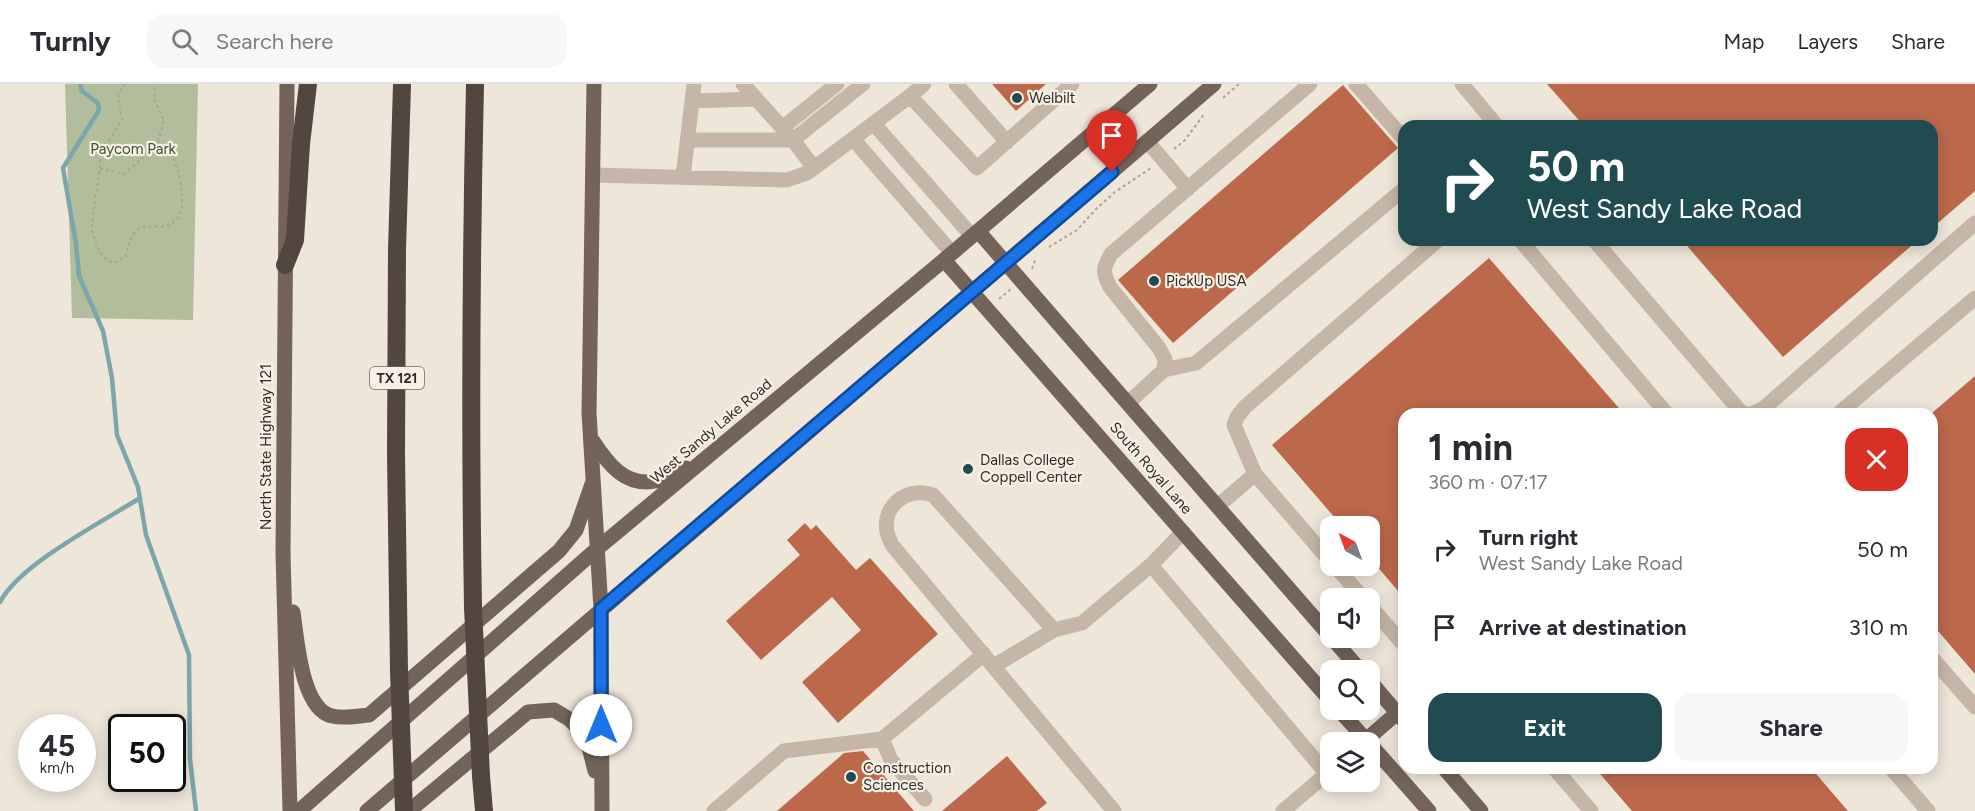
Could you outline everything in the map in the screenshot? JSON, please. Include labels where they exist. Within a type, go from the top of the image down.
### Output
[{"type":"highway","points":[[285,265],[295,240],[301,144],[308,84]]},
{"type":"highway","name":"TX 121","points":[[402,84],[397,273],[396,454],[399,671],[404,811]]},
{"type":"highway","points":[[475,84],[470,423],[473,607],[484,811]]},
{"type":"main road","name":"North State Highway 121","points":[[287,84],[283,553],[290,811]]},
{"type":"main road","points":[[594,84],[589,413],[601,609],[602,811]]},
{"type":"main road","name":"West Sandy Lake Road","points":[[299,811],[598,548],[975,234],[1150,84]]},
{"type":"main road","points":[[367,811],[1214,84]]},
{"type":"main road","name":"South Royal Lane","points":[[975,234],[1006,263],[1320,624]]},
{"type":"main road","name":"South Royal Lane","points":[[948,256],[972,292],[1320,689]]},
{"type":"main road","points":[[591,439],[606,462],[625,478],[640,481],[656,481],[703,461]]},
{"type":"main road","points":[[283,553],[304,676],[315,704],[330,716],[369,715],[559,551],[576,530],[594,478]]},
{"type":"main road","name":"South Royal Lane","points":[[1341,648],[1351,660]]},
{"type":"main road","points":[[1380,691],[1398,709]]},
{"type":"main road","points":[[409,811],[528,712],[554,710],[569,718],[586,735],[601,794]]},
{"type":"main road","points":[[1378,732],[1398,716]]},
{"type":"main road","points":[[1347,720],[1358,732]]},
{"type":"main road","points":[[1380,757],[1429,811]]},
{"type":"main road","points":[[1452,774],[1481,811]]},
{"type":"lane","points":[[683,177],[694,84]]},
{"type":"lane","points":[[743,84],[793,140],[814,168]]},
{"type":"lane","points":[[782,128],[837,84]]},
{"type":"lane","points":[[688,140],[793,140],[863,84]]},
{"type":"lane","points":[[592,175],[787,180],[807,173],[854,140],[924,84]]},
{"type":"lane","points":[[956,84],[1007,141]]},
{"type":"lane","points":[[910,96],[977,168],[1072,84]]},
{"type":"lane","points":[[1164,370],[1165,359],[1159,348],[1105,278],[1104,268],[1111,254],[1310,84]]},
{"type":"lane","points":[[1356,84],[1398,132]]},
{"type":"lane","points":[[1462,84],[1492,120]]},
{"type":"lane","points":[[692,101],[756,99]]},
{"type":"lane","points":[[874,123],[975,234]]},
{"type":"lane","points":[[854,140],[948,256]]},
{"type":"lane","points":[[1148,141],[1188,189]]},
{"type":"lane","points":[[1128,403],[1164,370],[1196,363],[1398,194]]},
{"type":"lane","points":[[1764,408],[1975,224]]},
{"type":"lane","points":[[1320,549],[1255,474],[1234,425],[1237,417],[1245,408],[1431,246]]},
{"type":"lane","points":[[1526,246],[1662,408]]},
{"type":"lane","points":[[1599,246],[1738,408]]},
{"type":"lane","points":[[1845,408],[1975,298]]},
{"type":"lane","points":[[1218,506],[1255,474]]},
{"type":"lane","points":[[1054,630],[933,495],[919,492],[899,498],[892,504],[886,522],[887,533],[892,545],[989,660],[1110,810]]},
{"type":"lane","points":[[714,811],[784,751],[882,739],[989,660],[1054,630],[1082,623],[1151,564],[1183,532]]},
{"type":"lane","points":[[1151,564],[1320,761]]},
{"type":"lane","points":[[1344,576],[1354,588]]},
{"type":"lane","points":[[1380,617],[1398,638]]},
{"type":"lane","points":[[1938,665],[1975,707]]},
{"type":"lane","points":[[882,739],[891,760],[925,799]]},
{"type":"lane","points":[[1559,774],[1591,811]]},
{"type":"lane","points":[[1896,774],[1928,811]]},
{"type":"lane","points":[[1283,811],[1320,780]]},
{"type":"path","points":[[125,84],[118,94],[122,120],[100,154],[92,231],[99,251],[108,261],[117,262],[126,256],[129,241],[136,232],[147,225],[161,228],[177,219],[183,208],[176,163],[158,142]]},
{"type":"path","points":[[100,168],[124,174],[158,142],[164,120],[155,102],[154,84]]},
{"type":"path","points":[[1219,101],[1239,84]]},
{"type":"path","points":[[1041,250],[1077,230],[1115,192],[1163,159],[1185,140],[1211,107]]},
{"type":"path","points":[[987,309],[1031,272],[1033,260],[1037,255]]},
{"type":"green space","name":"Paycom Park","points":[[65,84],[198,84],[193,320],[72,318]]},
{"type":"building","name":"Welbilt","points":[[992,84],[1046,84],[1016,111]]},
{"type":"building","points":[[1547,84],[1975,84],[1975,191],[1938,223],[1938,120],[1579,120]]},
{"type":"building","points":[[1343,85],[1398,148],[1173,343],[1118,280]]},
{"type":"building","points":[[1687,246],[1911,246],[1783,357]]},
{"type":"building","points":[[1489,258],[1619,408],[1398,408],[1398,591],[1380,570],[1380,516],[1333,516],[1272,445]]},
{"type":"building","points":[[1975,376],[1975,674],[1938,631],[1938,408]]},
{"type":"building","points":[[805,523],[811,530],[816,525],[856,570],[870,558],[938,634],[838,723],[802,682],[861,630],[832,597],[761,660],[726,621],[800,555],[787,540]]},
{"type":"building","name":"Construction Sciences","points":[[863,751],[914,811],[777,811],[844,753]]},
{"type":"building","name":"Construction Sciences","points":[[1007,756],[1047,803],[1037,811],[942,811]]},
{"type":"building","points":[[1600,774],[1816,774],[1848,811],[1632,811]]},
{"type":"waterway","points":[[80,84],[82,91],[98,103],[99,110],[63,168],[79,276],[103,331],[112,378],[117,435],[138,487],[146,535],[189,655],[190,759],[196,811]]},
{"type":"waterway","points":[[0,602],[10,588],[43,559],[84,531],[140,498]]},
{"type":"place","name":"Welbilt","points":[[1017,98]]},
{"type":"place","name":"PickUp USA","points":[[1154,281]]},
{"type":"place","name":"Dallas College Coppell Center","points":[[968,469]]},
{"type":"place","name":"Construction Sciences","points":[[851,777]]},
{"type":"route","points":[[601,725],[601,609],[1112,172]]}]
